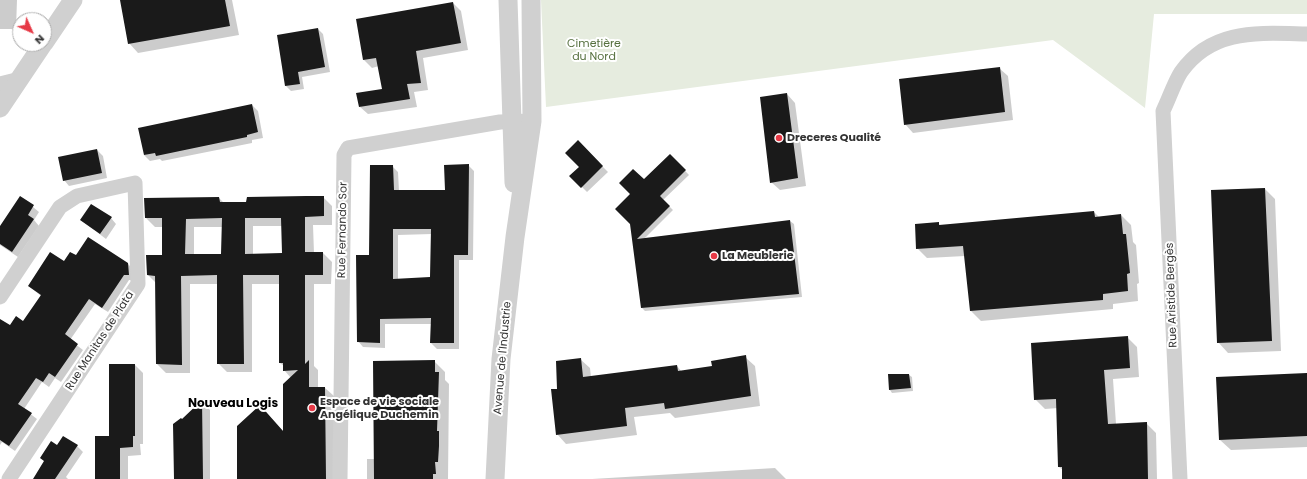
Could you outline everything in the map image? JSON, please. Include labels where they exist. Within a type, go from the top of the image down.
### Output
[{"type":"street","points":[[52,31],[73,0]]},
{"type":"street","name":"Avenue de l'Industrie","points":[[508,0],[513,122],[515,237]]},
{"type":"street","name":"Avenue de l'Industrie","points":[[495,479],[501,359],[515,237],[532,121],[531,0]]},
{"type":"street","name":"Rue Aristide Bergès","points":[[1180,479],[1163,111],[1181,73],[1202,50],[1231,36],[1261,34],[1307,34]]},
{"type":"street","points":[[0,108],[38,52]]},
{"type":"street","points":[[0,84],[20,79]]},
{"type":"street","points":[[513,122],[532,121]]},
{"type":"street","name":"Rue Fernando Sor","points":[[340,479],[344,155],[348,148],[500,122],[513,122]]},
{"type":"street","name":"Rue Manitas de Plata","points":[[0,297],[60,207],[77,196],[135,183],[138,284],[9,479]]},
{"type":"green space","name":"Cimetière du Nord","points":[[541,0],[1307,0],[1307,14],[1154,14],[1145,108],[1053,40],[546,107]]},
{"type":"building","points":[[120,0],[225,0],[230,26],[128,44]]},
{"type":"building","points":[[453,2],[461,43],[416,51],[421,83],[407,84],[410,99],[359,107],[356,93],[382,89],[376,58],[363,60],[356,19]]},
{"type":"building","points":[[318,28],[325,67],[298,72],[300,84],[285,86],[277,35]]},
{"type":"building","points":[[1000,67],[1005,112],[904,125],[899,79]]},
{"type":"building","name":"Dreceres Qualité","points":[[787,93],[798,178],[770,183],[760,97]]},
{"type":"building","points":[[252,104],[258,132],[247,135],[247,137],[156,156],[155,153],[144,155],[138,128]]},
{"type":"building","points":[[578,140],[603,166],[581,188],[569,176],[579,167],[565,153]]},
{"type":"building","points":[[97,149],[102,173],[63,181],[58,157]]},
{"type":"building","name":"La Meublerie","points":[[670,154],[686,170],[660,196],[670,206],[637,239],[790,220],[799,294],[641,308],[630,224],[615,209],[630,194],[619,183],[633,169],[644,179]]},
{"type":"building","points":[[469,164],[468,255],[454,255],[454,343],[430,343],[431,318],[380,319],[380,343],[357,342],[356,255],[369,255],[370,165],[393,165],[394,190],[445,190],[444,165]],"holes":[[[393,229],[431,229],[430,277],[393,279]]]},
{"type":"building","points":[[1265,188],[1272,341],[1217,343],[1211,190]]},
{"type":"building","points":[[20,196],[34,205],[28,215],[34,219],[12,252],[0,244],[0,226]]},
{"type":"building","points":[[324,196],[324,216],[305,217],[305,252],[323,252],[323,275],[305,275],[305,364],[309,360],[309,387],[325,387],[326,479],[237,479],[237,426],[260,405],[283,431],[283,384],[298,370],[283,371],[283,363],[279,363],[279,275],[243,275],[244,364],[217,364],[217,275],[181,276],[182,365],[156,364],[155,276],[147,275],[146,255],[162,255],[162,218],[145,218],[144,198],[219,197],[220,202],[246,202],[247,197]],"holes":[[[222,218],[221,254],[185,254],[186,219]],[[245,218],[281,218],[282,253],[245,254]]]},
{"type":"building","points":[[91,204],[112,217],[100,234],[80,220]]},
{"type":"building","points":[[1094,211],[1095,217],[1121,214],[1123,234],[1126,234],[1130,273],[1127,274],[1128,291],[1103,294],[1103,300],[970,311],[963,246],[916,249],[915,224],[939,222],[939,225]]},
{"type":"building","points":[[88,237],[128,263],[129,275],[124,275],[102,308],[89,299],[65,334],[78,344],[55,377],[49,373],[43,382],[36,378],[18,404],[32,413],[9,446],[0,440],[0,319],[10,325],[16,316],[23,321],[41,295],[28,286],[50,252],[64,261],[70,252],[76,255]]},
{"type":"building","points":[[1128,336],[1130,368],[1104,370],[1108,424],[1147,422],[1148,479],[1062,479],[1062,467],[1058,467],[1056,399],[1034,400],[1031,343]]},
{"type":"building","points":[[746,355],[751,396],[665,409],[664,403],[625,408],[627,426],[556,435],[551,389],[557,389],[556,361],[581,358],[583,377],[677,365],[678,371],[712,366],[711,361]]},
{"type":"building","points":[[435,360],[435,372],[439,372],[437,431],[439,431],[439,446],[438,462],[435,462],[436,474],[433,474],[433,479],[374,479],[373,361]]},
{"type":"building","points":[[109,364],[135,364],[135,436],[133,436],[133,447],[120,448],[120,479],[95,479],[95,436],[109,436]]},
{"type":"building","points":[[1307,373],[1307,436],[1219,440],[1216,377]]},
{"type":"building","points":[[888,374],[909,374],[911,388],[889,390]]},
{"type":"building","points":[[202,400],[203,479],[174,479],[173,424],[181,418],[182,419]]},
{"type":"building","points":[[63,436],[78,445],[55,479],[33,479],[44,461],[40,458],[51,441],[57,445]]},
{"type":"place","name":"Dreceres Qualité","points":[[779,138]]},
{"type":"place","name":"La Meublerie","points":[[714,256]]},
{"type":"place","name":"Espace de vie sociale Angélique Duchemin","points":[[312,408]]},
{"type":"district","name":"Nouveau Logis","points":[[233,404]]}]
